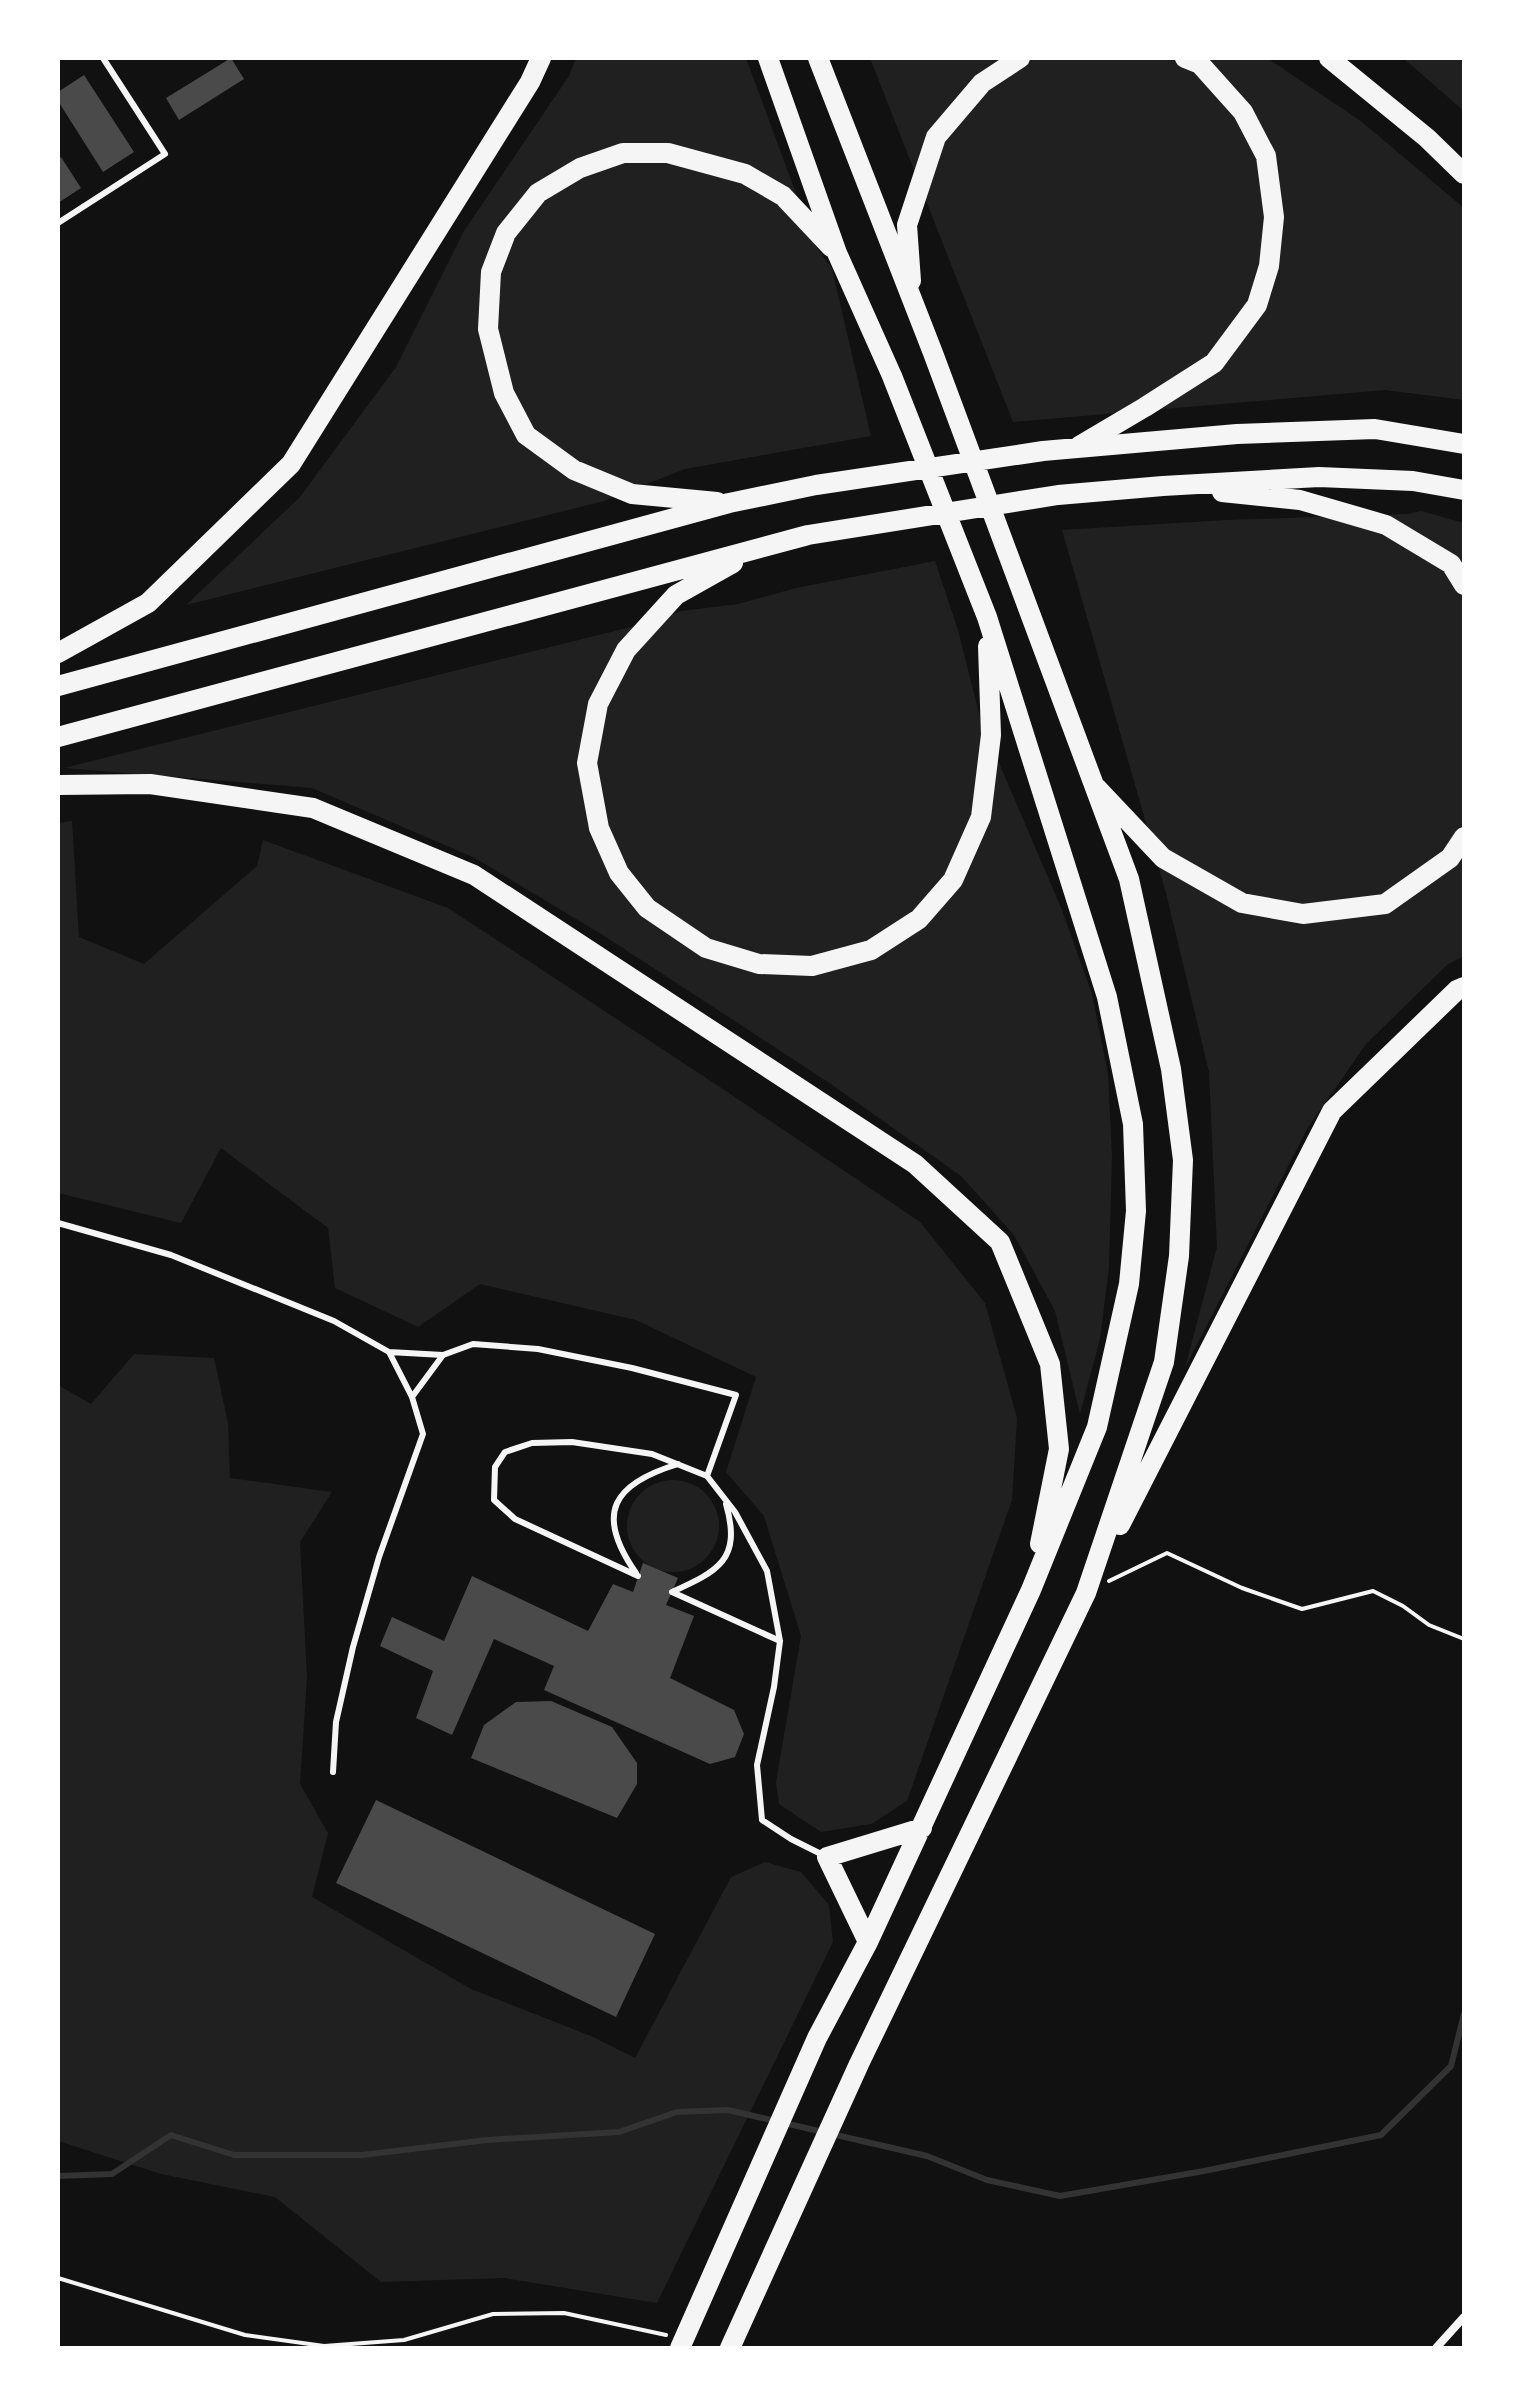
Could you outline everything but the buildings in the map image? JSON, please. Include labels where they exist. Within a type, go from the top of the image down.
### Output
[{"type":"highway","points":[[58,653],[148,603],[291,464],[530,82],[541,58]]},
{"type":"highway","points":[[682,2344],[817,2038],[868,1942],[1031,1590],[1097,1427],[1129,1284],[1136,1211],[1133,1124],[1107,997],[987,617],[892,376],[837,253],[768,58]]},
{"type":"highway","points":[[818,58],[933,353],[1129,879],[1171,1069],[1183,1160],[1179,1256],[1164,1362],[1086,1593]]},
{"type":"highway","points":[[912,301],[907,225],[936,137],[982,83],[1020,58]]},
{"type":"highway","points":[[1072,450],[1214,363],[1257,305],[1269,266],[1274,217],[1266,156],[1243,112],[1200,64],[1185,58]]},
{"type":"highway","points":[[1329,58],[1427,138],[1464,174]]},
{"type":"highway","points":[[729,503],[632,494],[574,470],[526,435],[504,393],[488,329],[491,272],[506,233],[538,193],[580,168],[623,153],[668,153],[745,174],[783,196],[837,253]]},
{"type":"highway","points":[[58,686],[729,503],[816,485],[1043,451],[1237,434],[1375,429],[1464,444]]},
{"type":"highway","points":[[58,737],[808,535],[1058,495],[1163,486],[1319,477],[1413,481],[1464,490]]},
{"type":"highway","points":[[1163,486],[1300,500],[1386,525],[1451,564],[1464,585]]},
{"type":"highway","points":[[808,535],[733,563],[676,595],[626,650],[598,704],[587,763],[599,828],[619,873],[647,908],[706,948],[759,964],[812,966],[871,950],[919,919],[953,880],[981,817],[991,735],[987,617]]},
{"type":"highway","points":[[1091,781],[1163,858],[1242,903],[1303,914],[1385,904],[1450,858],[1464,837]]},
{"type":"highway","points":[[58,785],[150,784],[313,808],[474,875],[915,1164],[1000,1242],[1050,1364],[1059,1449],[1031,1590]]},
{"type":"highway","points":[[730,2348],[859,2064],[1086,1593],[1332,1111],[1457,990],[1464,987]]},
{"type":"highway","points":[[868,1942],[827,1857],[922,1828]]},
{"type":"street","points":[[1436,2348],[1464,2317]]},
{"type":"lane","points":[[58,223],[165,154],[103,58]]},
{"type":"lane","points":[[58,1223],[171,1255],[334,1321],[389,1352],[443,1355],[473,1344],[538,1349],[632,1368],[736,1395],[707,1476]]},
{"type":"lane","points":[[333,1772],[336,1722],[353,1647],[379,1557],[423,1434],[412,1397],[389,1352]]},
{"type":"lane","points":[[412,1397],[443,1355]]},
{"type":"lane","points":[[678,1464],[641,1478],[622,1492],[613,1514],[616,1539],[638,1576],[515,1519],[494,1500],[495,1467],[505,1452],[532,1443],[572,1442],[652,1454],[678,1464],[707,1476],[725,1499],[767,1571],[780,1641],[774,1687],[757,1765],[762,1820],[827,1857]]},
{"type":"lane","points":[[725,1499],[732,1526],[730,1549],[711,1574],[672,1592],[780,1641]]},
{"type":"path","points":[[1086,1593],[1167,1553],[1242,1588],[1302,1609],[1373,1591],[1403,1606],[1429,1625],[1464,1639]]},
{"type":"path","points":[[58,2278],[245,2335],[324,2346],[404,2340],[493,2314],[550,2313],[564,2313],[682,2344]]},
{"type":"shaded area","points":[[576,58],[746,58],[815,245],[832,269],[871,436],[685,469],[604,501],[186,605],[300,497],[396,367],[464,231],[569,76]]},
{"type":"shaded area","points":[[870,58],[1267,58],[1362,122],[1464,208],[1464,400],[1385,390],[1013,422]]},
{"type":"shaded area","points":[[1403,58],[1464,58],[1464,111]]},
{"type":"shaded area","points":[[1421,511],[1464,523],[1464,956],[1447,965],[1366,1044],[1307,1129],[1185,1368],[1217,1247],[1209,1072],[1166,893],[1062,530]]},
{"type":"shaded area","points":[[935,561],[958,630],[981,721],[1062,910],[1092,994],[1108,1074],[1112,1156],[1109,1267],[1100,1339],[1080,1414],[1055,1311],[1014,1235],[961,1176],[828,1082],[606,937],[475,858],[312,788],[64,768],[643,624],[681,611],[738,604],[796,588]]},
{"type":"shaded area","points":[[72,821],[79,937],[144,964],[257,866],[263,840],[448,908],[920,1222],[985,1303],[1017,1418],[1012,1500],[907,1801],[871,1824],[821,1832],[779,1804],[776,1782],[801,1636],[764,1516],[726,1472],[756,1377],[636,1320],[480,1284],[418,1327],[335,1288],[328,1228],[221,1148],[181,1223],[58,1193],[58,823]]},
{"type":"shaded area","points":[[134,1354],[214,1358],[228,1423],[230,1478],[332,1492],[300,1542],[307,1677],[300,1784],[328,1833],[312,1897],[471,1989],[591,2036],[635,2058],[731,1877],[765,1862],[801,1872],[829,1905],[833,1942],[657,2303],[504,2278],[381,2282],[275,2197],[161,2174],[58,2141],[58,1385],[91,1404]]},
{"type":"shaded area","points":[[673,1480],[691,1483],[706,1493],[716,1508],[719,1526],[716,1544],[706,1559],[691,1569],[673,1572],[655,1569],[640,1559],[630,1544],[627,1526],[630,1508],[640,1493],[655,1483]]},
{"type":"waterway","points":[[58,2176],[112,2174],[171,2135],[234,2155],[362,2155],[487,2140],[619,2132],[677,2112],[728,2110],[927,2156],[987,2180],[1060,2196],[1381,2135],[1451,2066],[1464,2014]]}]
